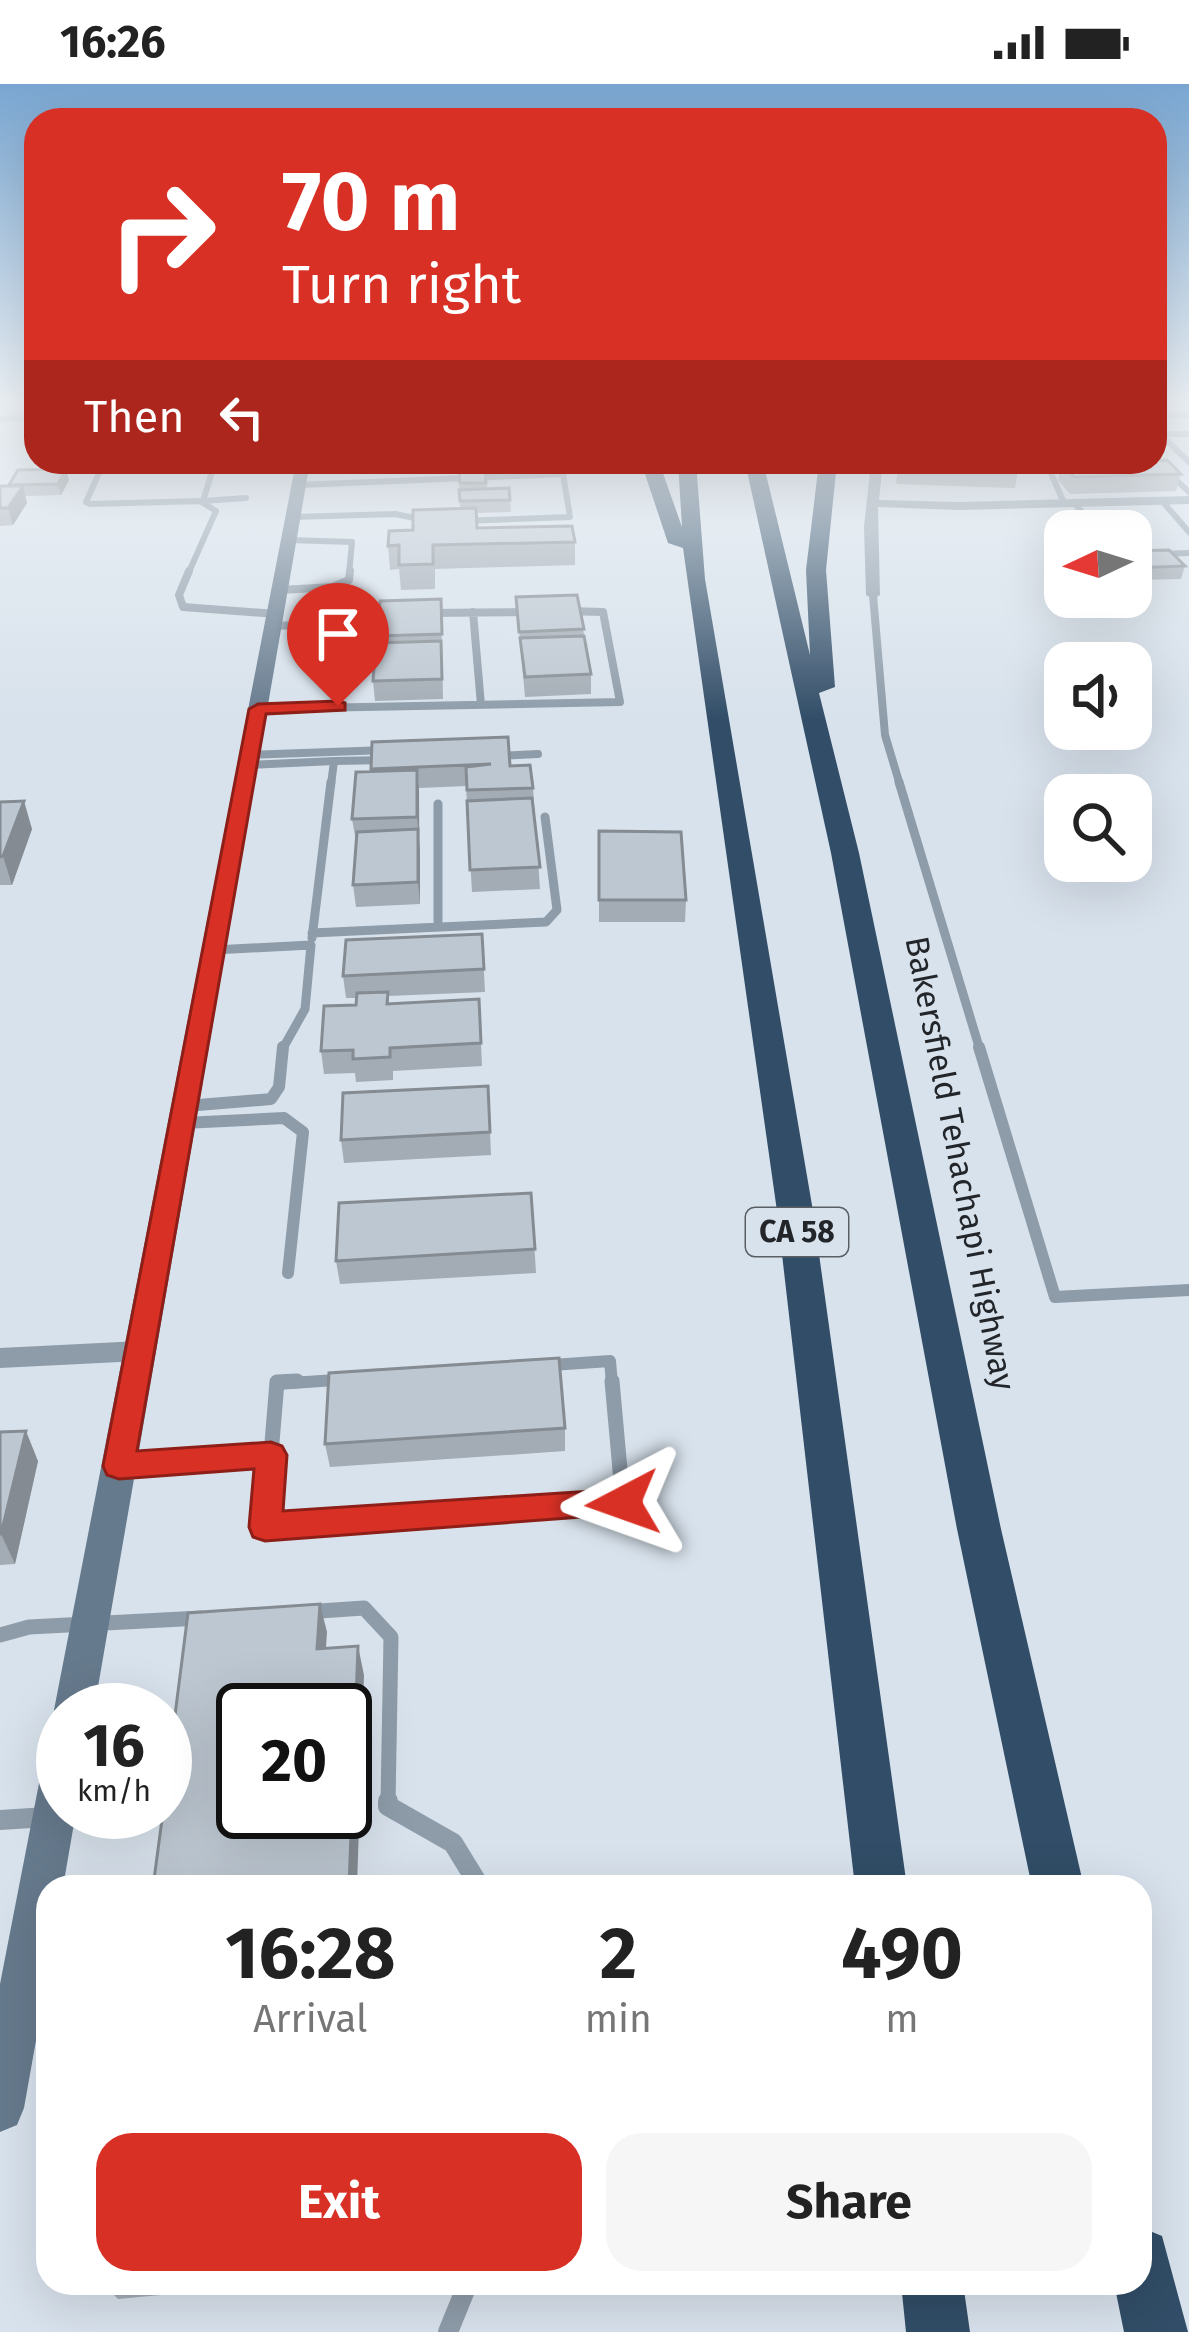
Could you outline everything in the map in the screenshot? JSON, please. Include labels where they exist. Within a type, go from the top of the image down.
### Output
[{"type":"highway","points":[[666,510],[695,579]]},
{"type":"highway","name":"CA 58","points":[[690,510],[695,579],[794,1211],[879,1875]]},
{"type":"highway","name":"Bakersfield Tehachapi Highway","points":[[765,510],[845,854],[979,1528],[1055,1875]]},
{"type":"highway","points":[[815,731],[824,695],[821,510]]},
{"type":"highway","points":[[933,2295],[938,2332]]},
{"type":"highway","points":[[1148,2295],[1156,2332]]},
{"type":"main road","points":[[79,1683],[294,510]]},
{"type":"main road","points":[[39,1875],[48,1839]]},
{"type":"main road","points":[[3,2079],[36,1885]]},
{"type":"street","points":[[872,510],[873,595]]},
{"type":"street","points":[[0,1358],[140,1351]]},
{"type":"lane","points":[[214,510],[179,595],[183,607],[276,610],[347,623],[362,616],[400,615]]},
{"type":"lane","points":[[395,510],[395,514]]},
{"type":"lane","points":[[457,521],[570,517],[569,510]]},
{"type":"lane","points":[[291,528],[395,514],[434,521]]},
{"type":"lane","points":[[276,610],[349,580],[352,542],[291,528]]},
{"type":"lane","points":[[1152,554],[1189,553]]},
{"type":"lane","points":[[873,595],[885,735],[1055,1297],[1189,1290]]},
{"type":"lane","points":[[473,612],[481,705]]},
{"type":"lane","points":[[258,709],[620,702],[603,612],[418,614]]},
{"type":"lane","points":[[338,706],[347,623]]},
{"type":"lane","points":[[400,754],[334,761],[249,760],[400,754]]},
{"type":"lane","points":[[493,756],[538,754]]},
{"type":"lane","points":[[184,1115],[257,1102],[278,1093],[283,1042],[305,1010],[334,761]]},
{"type":"lane","points":[[438,804],[438,927]]},
{"type":"lane","points":[[214,950],[438,927],[546,922],[557,910],[545,817]]},
{"type":"lane","points":[[184,1115],[284,1118],[295,1121],[303,1132],[288,1273]]},
{"type":"lane","points":[[610,1361],[623,1503],[265,1527],[271,1455],[277,1382],[610,1361]]},
{"type":"lane","points":[[119,1466],[271,1455]]},
{"type":"lane","points":[[279,1613],[364,1608],[391,1637],[388,1806],[453,1843],[473,1875]]},
{"type":"lane","points":[[0,1635],[29,1627],[216,1618]]},
{"type":"lane","points":[[0,1820],[36,1817]]},
{"type":"lane","points":[[448,2332],[462,2295]]},
{"type":"building","points":[[413,510],[476,510],[477,528],[572,526],[575,542],[433,545],[433,564],[399,565],[399,545],[388,546],[389,531],[413,530]]},
{"type":"building","points":[[1152,550],[1169,550],[1185,566],[1152,567]]},
{"type":"building","points":[[577,595],[584,629],[519,632],[516,597]]},
{"type":"building","points":[[441,599],[442,634],[378,636],[380,601]]},
{"type":"building","points":[[584,636],[591,674],[525,677],[520,638]]},
{"type":"building","points":[[441,641],[442,679],[373,681],[376,643]]},
{"type":"building","points":[[508,737],[510,766],[530,765],[533,788],[467,790],[466,767],[491,764],[371,769],[372,742]]},
{"type":"building","points":[[417,770],[417,817],[352,819],[356,772]]},
{"type":"building","points":[[532,798],[540,867],[470,870],[467,801]]},
{"type":"building","points":[[24,801],[3,856],[0,857],[0,802]]},
{"type":"building","points":[[418,829],[418,882],[353,885],[357,832]]},
{"type":"building","points":[[599,831],[681,832],[686,900],[599,900]]},
{"type":"building","points":[[482,934],[484,969],[343,976],[346,940]]},
{"type":"building","points":[[388,992],[387,1004],[479,999],[481,1043],[390,1048],[390,1057],[353,1059],[353,1050],[321,1051],[324,1006],[356,1005],[357,993]]},
{"type":"building","points":[[488,1086],[490,1132],[341,1140],[343,1093]]},
{"type":"building","points":[[531,1193],[535,1249],[336,1261],[339,1203]]},
{"type":"building","points":[[559,1358],[565,1428],[325,1444],[329,1373]]},
{"type":"building","points":[[26,1431],[1,1534],[0,1534],[0,1432]]},
{"type":"building","points":[[320,1604],[317,1649],[358,1646],[357,1683],[216,1683],[216,1839],[351,1839],[349,1875],[155,1875],[159,1839],[192,1839],[192,1683],[179,1683],[188,1613]]},
{"type":"route","points":[[338,706],[258,709],[119,1466],[271,1455],[265,1527],[623,1503]]}]
